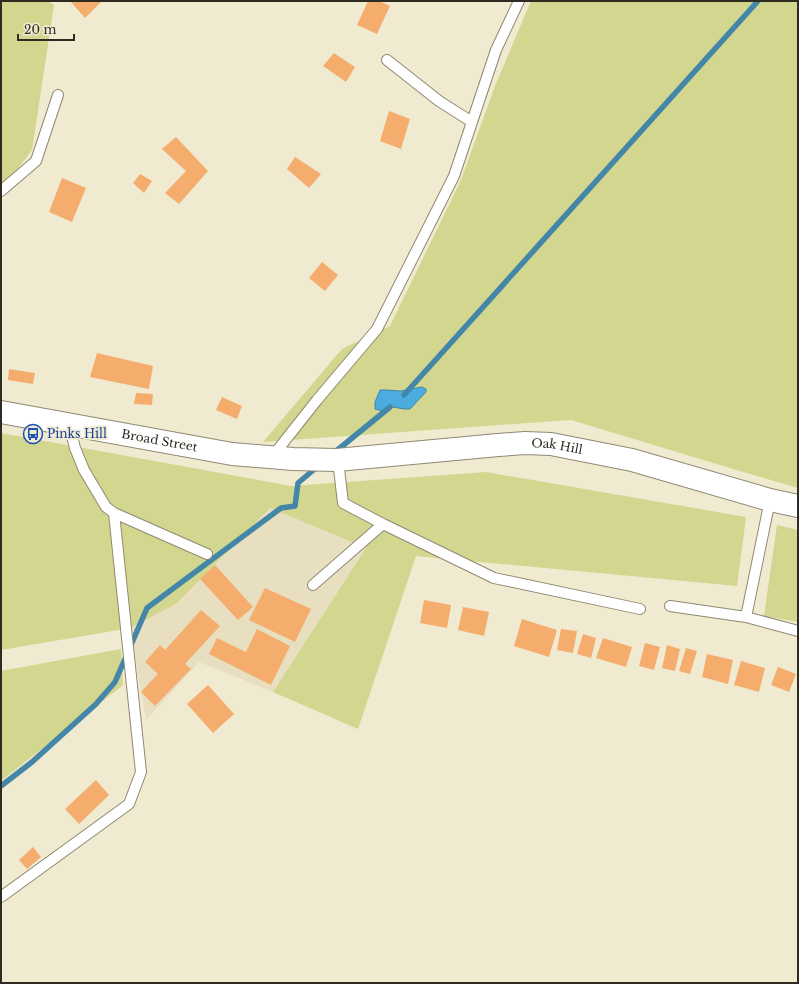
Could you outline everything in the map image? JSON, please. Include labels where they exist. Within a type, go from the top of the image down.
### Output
[{"type":"street","name":"Broad Street","points":[[1,412],[232,454],[271,457]]},
{"type":"street","name":"Oak Hill","points":[[271,457],[338,460],[498,445],[525,443],[551,444],[632,460],[770,500],[798,506]]},
{"type":"lane","points":[[271,457],[377,329],[454,176],[496,50],[519,1]]},
{"type":"lane","points":[[387,60],[439,101],[472,122]]},
{"type":"lane","points":[[1,191],[36,161],[58,95]]},
{"type":"lane","points":[[69,424],[75,448],[84,470],[106,507],[114,513],[207,554]]},
{"type":"lane","points":[[338,460],[343,502],[383,524],[494,578],[640,609]]},
{"type":"lane","points":[[746,617],[770,500]]},
{"type":"lane","points":[[1,897],[129,804],[141,772],[114,513]]},
{"type":"lane","points":[[312,585],[383,524]]},
{"type":"lane","points":[[670,606],[746,617],[798,630]]},
{"type":"shaded area","points":[[269,508],[366,548],[273,692],[199,662],[146,720],[130,628],[176,604]]},
{"type":"green space","points":[[1,1],[48,1],[54,5],[32,150],[1,191]]},
{"type":"green space","points":[[531,1],[798,1],[798,488],[571,420],[263,442],[342,349],[390,326],[461,180],[495,86]]},
{"type":"green space","points":[[1,433],[291,486],[486,472],[746,517],[737,586],[416,556],[358,729],[273,692],[366,548],[270,508],[176,604],[130,628],[1,650]]},
{"type":"green space","points":[[777,525],[798,530],[798,622],[764,616]]},
{"type":"green space","points":[[121,649],[123,685],[1,781],[1,671]]},
{"type":"water","points":[[422,387],[426,389],[426,392],[410,409],[393,407],[386,412],[375,409],[375,402],[380,390],[401,391]]},
{"type":"building","points":[[70,1],[102,1],[85,18]]},
{"type":"building","points":[[368,1],[379,1],[390,6],[377,34],[357,25]]},
{"type":"building","points":[[334,53],[355,67],[346,82],[323,66]]},
{"type":"building","points":[[389,111],[410,119],[401,149],[380,141]]},
{"type":"building","points":[[176,137],[208,171],[179,204],[165,193],[186,171],[162,149]]},
{"type":"building","points":[[295,157],[321,174],[309,188],[287,169]]},
{"type":"building","points":[[140,174],[152,181],[144,193],[133,183]]},
{"type":"building","points":[[62,178],[86,188],[72,222],[49,212]]},
{"type":"building","points":[[322,262],[338,275],[325,291],[309,278]]},
{"type":"building","points":[[97,353],[153,366],[149,389],[90,377]]},
{"type":"building","points":[[9,369],[35,373],[33,384],[8,380]]},
{"type":"building","points":[[136,393],[153,394],[152,405],[134,404]]},
{"type":"building","points":[[222,397],[242,406],[237,419],[216,410]]},
{"type":"building","points":[[215,565],[253,607],[238,620],[200,579]]},
{"type":"building","points":[[265,588],[311,609],[295,642],[249,620]]},
{"type":"building","points":[[424,600],[451,605],[447,628],[420,623]]},
{"type":"building","points":[[463,607],[489,612],[484,636],[458,630]]},
{"type":"building","points":[[201,610],[220,626],[185,664],[191,669],[155,706],[141,692],[158,674],[145,662],[160,645],[165,650]]},
{"type":"building","points":[[522,619],[557,630],[549,657],[514,646]]},
{"type":"building","points":[[257,629],[290,646],[271,685],[209,654],[217,638],[246,652]]},
{"type":"building","points":[[561,629],[577,631],[573,653],[557,650]]},
{"type":"building","points":[[583,634],[596,638],[591,658],[577,654]]},
{"type":"building","points":[[603,638],[632,647],[626,667],[596,658]]},
{"type":"building","points":[[645,643],[660,647],[654,670],[639,666]]},
{"type":"building","points":[[667,645],[680,649],[675,671],[662,668]]},
{"type":"building","points":[[686,648],[697,651],[690,674],[679,671]]},
{"type":"building","points":[[707,654],[733,660],[728,684],[702,677]]},
{"type":"building","points":[[741,661],[765,668],[759,692],[734,685]]},
{"type":"building","points":[[778,667],[796,674],[789,692],[771,685]]},
{"type":"building","points":[[208,685],[234,714],[213,733],[187,704]]},
{"type":"building","points":[[96,780],[109,795],[79,824],[65,809]]},
{"type":"building","points":[[33,847],[41,857],[27,869],[19,860]]},
{"type":"waterway","points":[[404,395],[758,1]]},
{"type":"waterway","points":[[335,452],[390,407]]},
{"type":"waterway","points":[[1,786],[32,762],[96,704],[115,682],[147,608],[281,508],[295,506],[298,483],[317,467]]},
{"type":"place","name":"Pinks Hill","points":[[33,434]]}]
